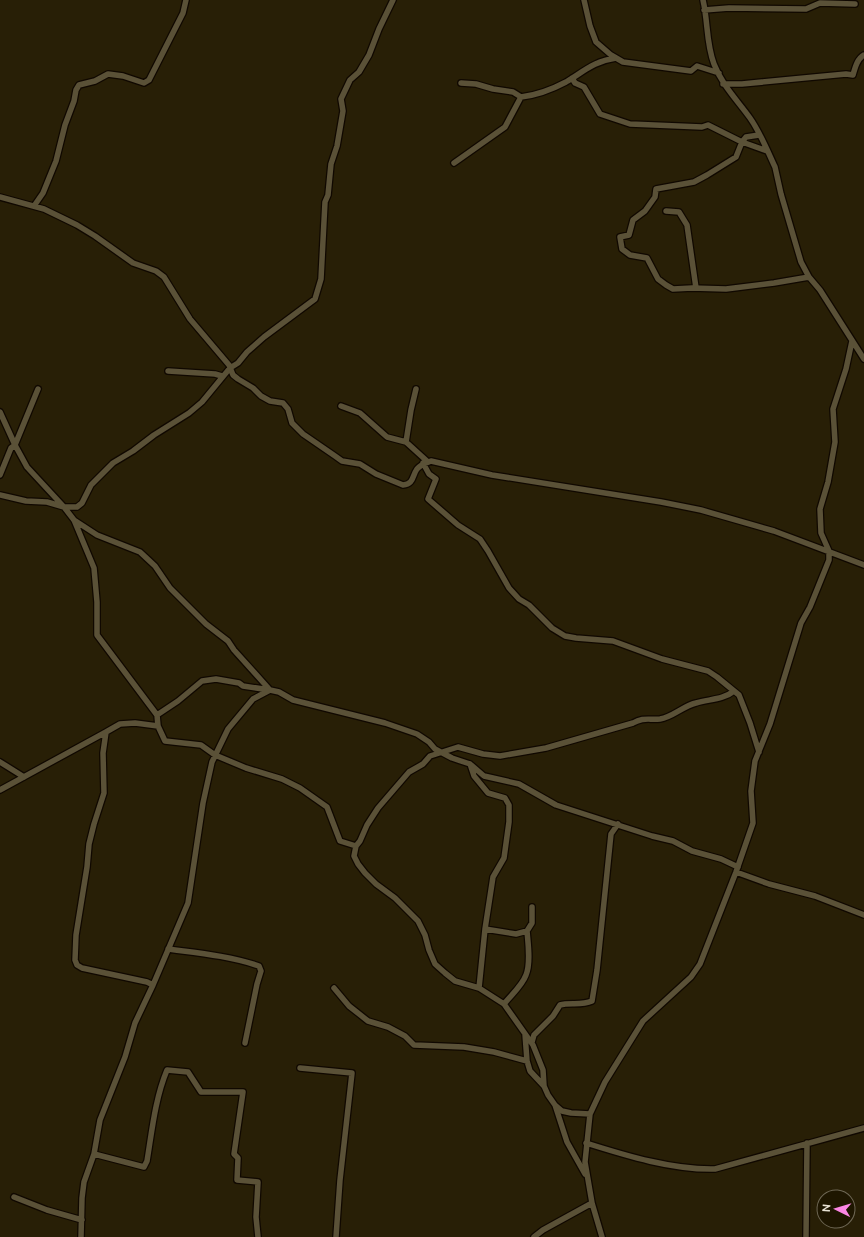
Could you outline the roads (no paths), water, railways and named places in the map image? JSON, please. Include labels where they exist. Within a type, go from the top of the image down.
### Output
[{"type":"street","points":[[34,206],[43,193],[56,161],[65,125],[79,85],[94,81],[108,74],[123,76],[144,83],[150,80],[183,13],[186,0]]},
{"type":"street","points":[[0,495],[26,501],[47,502],[64,507],[77,507],[82,504],[91,485],[113,463],[189,413],[202,402],[222,376],[230,368],[238,364],[247,352],[264,337],[315,299],[321,279],[324,202],[328,195],[331,164],[337,146],[343,111],[340,99],[350,80],[359,72],[369,55],[379,29],[393,0]]},
{"type":"street","points":[[584,0],[590,26],[596,42],[623,62],[691,71],[697,66],[719,73]]},
{"type":"street","points":[[704,1],[708,41],[714,64],[723,84],[751,119],[775,167],[801,262],[809,277],[820,290],[864,358]]},
{"type":"street","points":[[704,10],[729,8],[806,9],[820,3],[855,4]]},
{"type":"street","points":[[723,84],[742,84],[846,74],[853,75],[857,63],[864,55]]},
{"type":"street","points":[[461,83],[476,84],[493,89],[513,92],[521,97],[545,92],[596,63],[616,58]]},
{"type":"street","points":[[572,78],[575,83],[584,88],[600,114],[630,124],[697,127],[708,125],[742,142],[767,151]]},
{"type":"street","points":[[454,163],[505,127],[521,97]]},
{"type":"street","points":[[759,135],[746,137],[742,142],[736,157],[694,182],[656,189],[655,197],[645,211],[633,220],[629,235],[620,237],[622,249],[630,255],[647,258],[655,274],[666,285],[673,289],[726,289],[774,284],[809,277]]},
{"type":"street","points":[[0,197],[34,206],[77,225],[133,263],[156,272],[164,277],[190,319],[216,348],[233,375],[253,388],[261,396],[270,401],[283,403],[288,409],[292,422],[303,434],[342,461],[360,464],[376,474],[403,485],[408,485],[412,481],[417,469],[431,461],[492,475],[661,502],[701,510],[774,531],[864,565]]},
{"type":"street","points":[[666,211],[678,212],[687,225],[696,288]]},
{"type":"street","points":[[602,1237],[592,1203],[585,1162],[590,1114],[605,1082],[643,1021],[691,977],[700,964],[737,869],[752,823],[751,791],[755,761],[770,724],[801,623],[810,607],[828,560],[829,551],[821,533],[820,509],[827,487],[835,442],[833,409],[846,369],[852,341]]},
{"type":"street","points":[[168,371],[215,374],[222,376]]},
{"type":"street","points":[[0,474],[11,448],[15,445],[38,389]]},
{"type":"street","points":[[406,442],[416,389]]},
{"type":"street","points":[[341,406],[360,413],[387,437],[406,442],[426,463],[429,474],[436,479],[428,499],[458,525],[480,539],[509,588],[519,599],[529,604],[552,628],[565,636],[613,641],[662,659],[708,670],[739,695],[759,752]]},
{"type":"street","points":[[0,412],[15,445],[28,467],[74,520],[94,568],[97,602],[97,635],[157,715],[158,726],[165,741],[201,745],[215,755],[246,768],[282,779],[300,788],[327,807],[340,841],[356,846]]},
{"type":"street","points":[[74,520],[98,535],[140,552],[155,566],[170,588],[206,624],[228,641],[234,650],[270,690]]},
{"type":"street","points":[[157,715],[178,701],[202,681],[223,680],[239,683],[243,686],[279,692],[293,700],[384,723],[417,734],[429,742],[435,749],[452,758],[470,764],[484,776],[519,784],[556,805],[652,836],[673,841],[692,851],[721,859],[737,869],[769,884],[815,896],[864,915]]},
{"type":"street","points":[[81,1237],[84,1182],[94,1154],[100,1120],[125,1057],[135,1024],[188,903],[203,803],[212,762],[228,729],[244,709],[253,699],[270,690]]},
{"type":"street","points":[[544,1086],[543,1070],[532,1042],[504,1004],[479,988],[455,981],[435,964],[425,935],[418,921],[395,898],[373,880],[358,864],[354,856],[356,846],[378,808],[409,772],[423,764],[430,756],[458,747],[483,754],[500,756],[546,748],[633,723],[640,719],[659,719],[672,715],[694,703],[719,699],[734,691]]},
{"type":"street","points":[[0,790],[120,724],[135,723],[158,726]]},
{"type":"street","points":[[106,732],[103,753],[104,793],[89,844],[87,867],[76,935],[75,960],[77,965],[82,968],[147,982],[153,985]]},
{"type":"street","points":[[0,762],[24,777]]},
{"type":"street","points":[[470,764],[474,776],[488,793],[505,798],[509,805],[509,822],[504,858],[493,876],[485,929],[479,988]]},
{"type":"street","points":[[532,1042],[534,1035],[554,1016],[560,1005],[566,1003],[586,1004],[592,1001],[597,970],[611,834],[618,824]]},
{"type":"street","points":[[504,1004],[520,986],[527,974],[527,931],[532,923],[532,907]]},
{"type":"street","points":[[485,929],[516,934],[527,931]]},
{"type":"street","points":[[168,949],[213,955],[248,962],[259,966],[261,971],[245,1043]]},
{"type":"street","points":[[334,988],[349,1006],[368,1021],[388,1027],[405,1036],[414,1045],[464,1048],[494,1052],[527,1061]]},
{"type":"street","points":[[525,1033],[527,1061],[530,1071],[544,1086],[555,1105],[562,1111],[590,1114]]},
{"type":"street","points":[[300,1068],[352,1073],[340,1180],[336,1237]]},
{"type":"street","points":[[94,1154],[144,1167],[147,1161],[155,1114],[163,1080],[167,1070],[188,1072],[201,1092],[243,1092],[234,1154],[238,1158],[237,1180],[258,1182],[256,1217],[258,1237]]},
{"type":"street","points":[[555,1105],[567,1142],[587,1178]]},
{"type":"street","points":[[586,1143],[631,1156],[674,1165],[715,1169],[864,1128]]},
{"type":"street","points":[[806,1237],[807,1143]]},
{"type":"street","points":[[14,1197],[47,1210],[82,1220]]},
{"type":"street","points":[[534,1237],[543,1230],[592,1203]]}]
